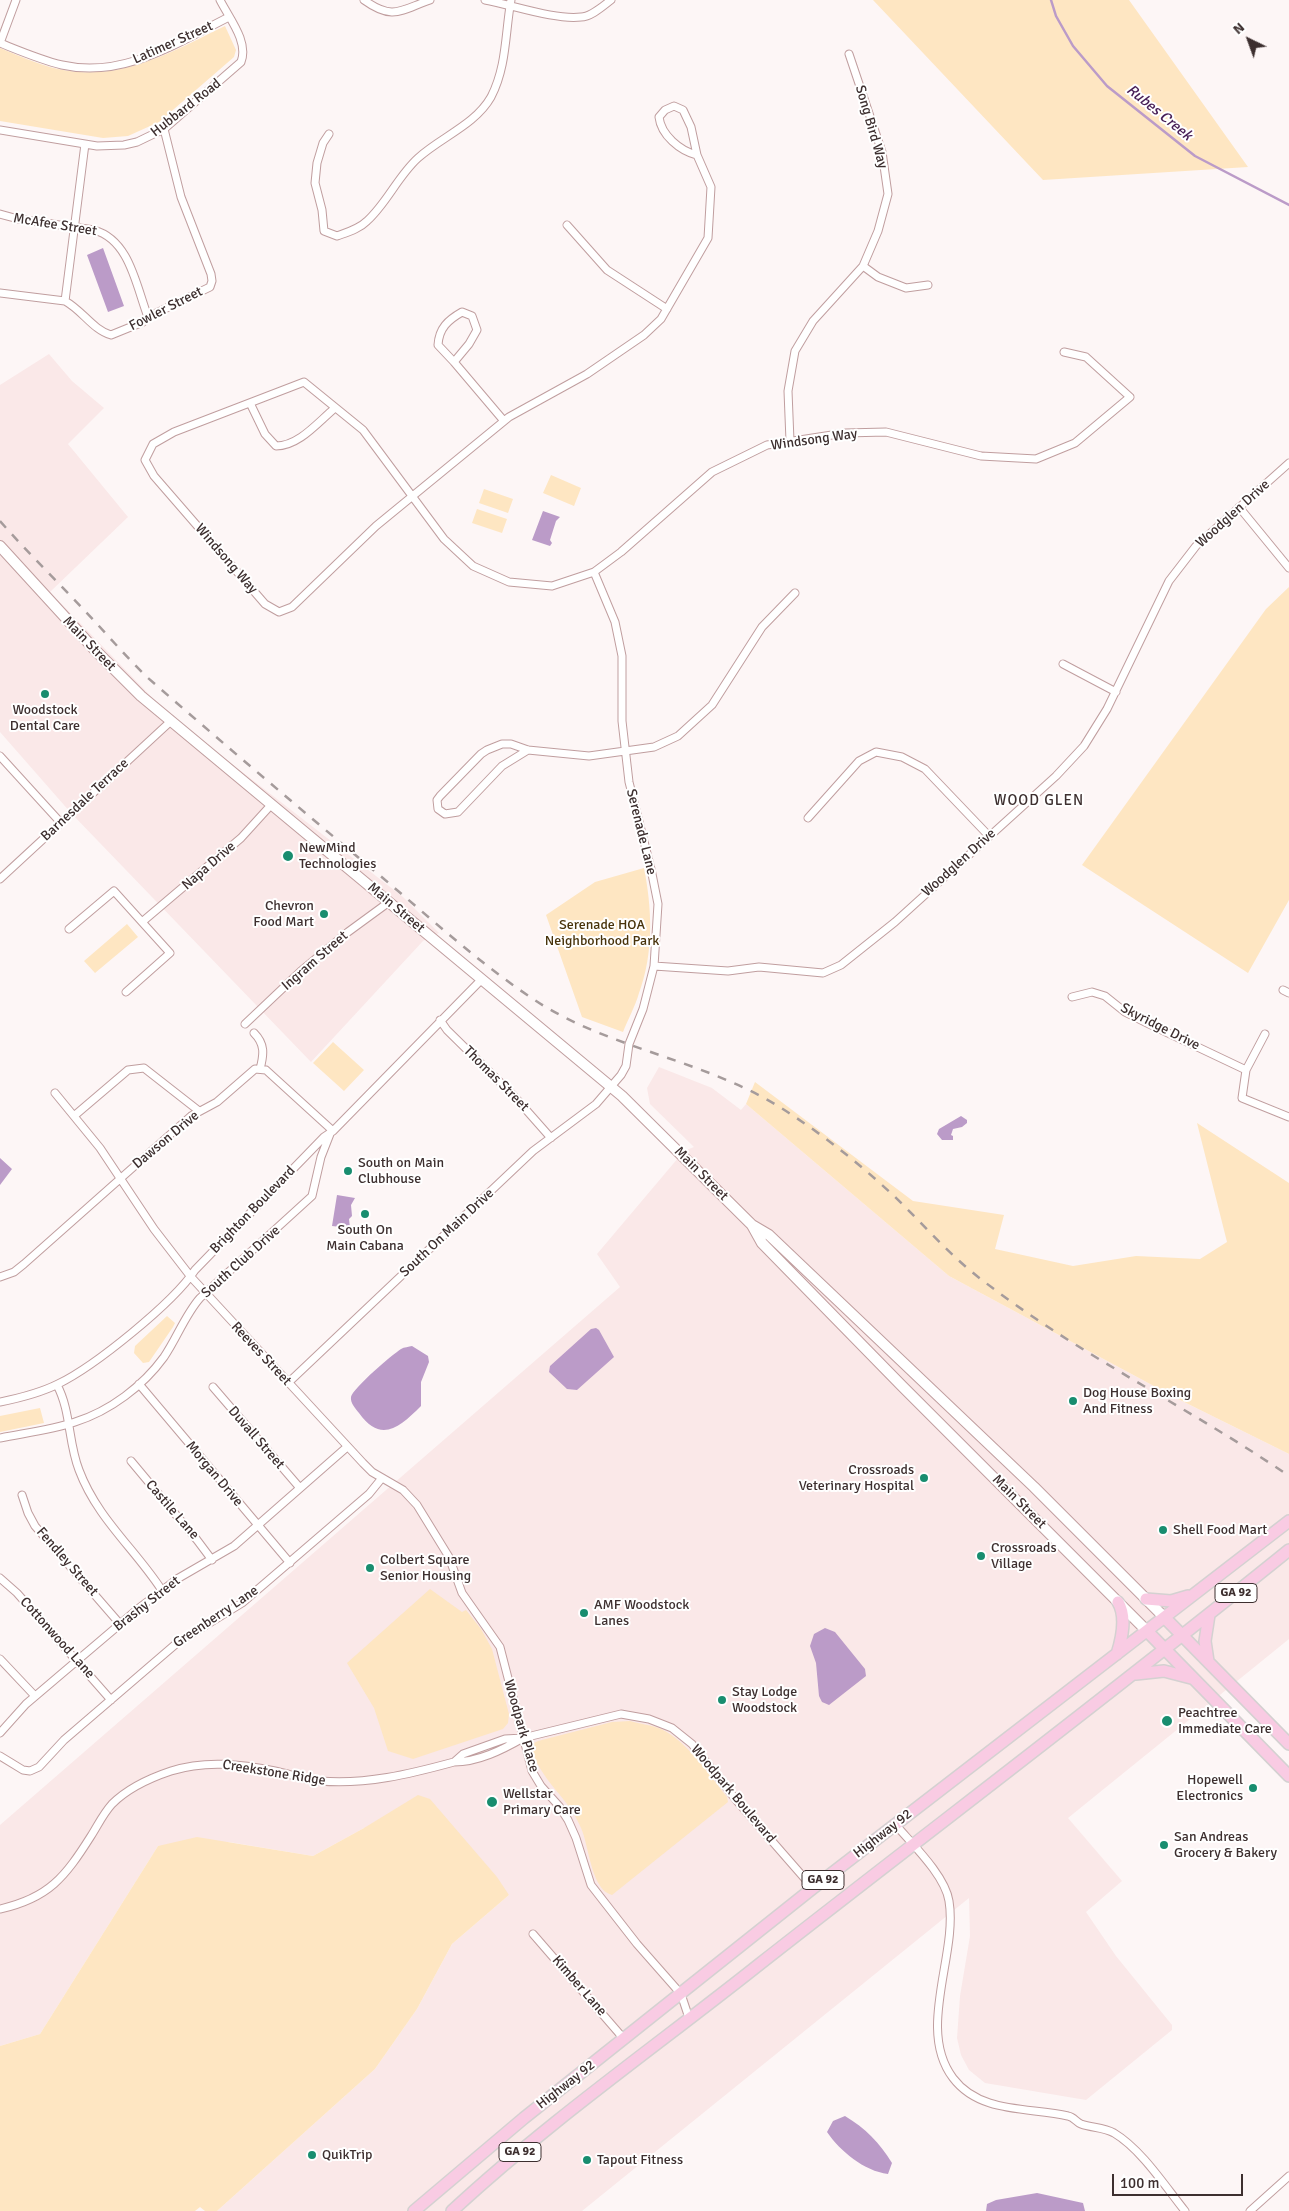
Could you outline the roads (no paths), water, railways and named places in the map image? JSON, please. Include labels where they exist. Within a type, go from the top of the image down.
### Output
[{"type":"main road","name":"Main Street","points":[[1,548],[110,666],[170,721],[630,1104],[752,1225],[769,1235],[1040,1492],[1289,1744]]},
{"type":"main road","name":"Main Street","points":[[752,1225],[762,1243],[794,1276],[1289,1776]]},
{"type":"main road","name":"Highway 92","points":[[414,2211],[482,2152],[813,1888],[1289,1521]]},
{"type":"main road","name":"Highway 92","points":[[452,2211],[506,2163],[689,2018],[1209,1615],[1289,1550]]},
{"type":"main road","points":[[1146,1599],[1170,1601],[1197,1593]]},
{"type":"main road","points":[[1117,1654],[1123,1622],[1118,1602]]},
{"type":"main road","points":[[1209,1615],[1205,1641],[1209,1662]]},
{"type":"main road","points":[[1132,1675],[1164,1671],[1195,1679]]},
{"type":"street","points":[[0,43],[16,0]]},
{"type":"street","name":"Hubbard Road","points":[[0,130],[85,144],[124,145],[164,129],[242,62],[244,48],[220,0]]},
{"type":"street","points":[[364,0],[378,10],[399,12],[430,0]]},
{"type":"street","points":[[485,0],[511,2],[558,16],[582,18],[611,0]]},
{"type":"street","points":[[329,134],[323,144],[317,163],[315,183],[322,210],[324,231],[337,236],[352,231],[366,222],[380,208],[416,159],[473,118],[490,97],[506,56],[511,2]]},
{"type":"street","name":"Latimer Street","points":[[0,43],[62,65],[92,68],[107,67],[125,64],[158,53],[229,17]]},
{"type":"street","name":"Song Bird Way","points":[[790,442],[788,391],[795,351],[814,321],[863,266],[878,231],[888,194],[882,152],[849,54]]},
{"type":"street","name":"Windsong Way","points":[[697,155],[682,148],[663,130],[659,117],[665,110],[674,106],[683,110],[691,127],[697,155],[711,187],[708,238],[662,319],[644,335],[587,374],[504,421],[412,497],[376,526],[292,607],[279,612],[265,604],[154,476],[145,460],[153,444],[167,436],[304,382],[363,430],[412,497],[444,539],[472,566],[509,582],[552,586],[594,572],[621,552],[712,472],[768,445],[846,434],[886,432],[981,456],[1036,459],[1075,443],[1130,397],[1086,357],[1064,352]]},
{"type":"street","name":"Fowler Street","points":[[0,293],[65,301],[73,305],[101,330],[111,335],[143,322],[148,317],[210,287],[212,281],[177,184],[164,129]]},
{"type":"street","points":[[65,301],[85,144]]},
{"type":"street","name":"McAfee Street","points":[[0,214],[18,219],[104,233],[120,246],[148,317]]},
{"type":"street","points":[[567,225],[607,270],[667,310]]},
{"type":"street","points":[[863,266],[878,276],[906,288],[928,285]]},
{"type":"street","points":[[454,362],[469,344],[477,330],[472,316],[462,312],[449,320],[439,334],[438,345],[504,421]]},
{"type":"street","points":[[250,403],[265,434],[276,446],[287,446],[335,408]]},
{"type":"street","name":"Woodglen Drive","points":[[654,966],[728,971],[759,967],[823,973],[840,965],[895,922],[1056,776],[1084,746],[1116,692],[1169,582],[1196,546],[1289,463]]},
{"type":"street","points":[[1239,507],[1289,568]]},
{"type":"street","name":"Serenade Lane","points":[[594,572],[616,622],[622,656],[622,720],[625,752],[632,797],[658,904],[654,966],[643,1009],[629,1044],[626,1066],[610,1088]]},
{"type":"street","points":[[528,750],[502,766],[458,812],[445,814],[438,808],[440,796],[487,750],[502,744],[511,744],[528,750],[572,756],[625,752],[654,748],[667,743],[696,722],[722,693],[762,627],[795,593]]},
{"type":"street","points":[[1063,664],[1116,692]]},
{"type":"street","name":"Barnesdale Terrace","points":[[0,879],[170,721]]},
{"type":"street","points":[[808,818],[860,761],[876,752],[902,757],[925,768],[989,836]]},
{"type":"street","points":[[0,756],[61,823]]},
{"type":"street","name":"Napa Drive","points":[[142,922],[241,838],[271,806]]},
{"type":"street","points":[[69,929],[114,891],[170,953],[126,992]]},
{"type":"street","name":"Ingram Street","points":[[245,1024],[301,971],[348,932],[389,902]]},
{"type":"street","name":"Brighton Boulevard","points":[[0,1402],[57,1385],[86,1367],[125,1337],[170,1298],[324,1136],[332,1132],[481,980]]},
{"type":"street","name":"Skyridge Drive","points":[[1072,997],[1092,992],[1105,996],[1125,1012],[1246,1070]]},
{"type":"street","name":"Thomas Street","points":[[440,1020],[537,1120],[551,1138]]},
{"type":"street","points":[[254,1033],[262,1044],[263,1049],[260,1069],[266,1070],[332,1132]]},
{"type":"street","points":[[1265,1034],[1246,1070],[1242,1098],[1289,1117]]},
{"type":"street","points":[[74,1116],[128,1070],[144,1068],[199,1111]]},
{"type":"street","name":"Dawson Drive","points":[[0,1277],[14,1272],[24,1264],[199,1111],[217,1102],[250,1072],[260,1069]]},
{"type":"street","name":"South On Main Drive","points":[[288,1383],[533,1151],[588,1111],[610,1088]]},
{"type":"street","name":"Reeves Street","points":[[55,1093],[100,1148],[154,1229],[205,1294],[363,1463],[382,1478],[403,1490],[417,1505],[449,1557],[462,1593],[470,1606]]},
{"type":"street","name":"South Club Drive","points":[[0,1438],[68,1424],[102,1410],[139,1384],[166,1354],[194,1305],[312,1196],[322,1156],[332,1132]]},
{"type":"street","name":"Morgan Drive","points":[[139,1384],[290,1562]]},
{"type":"street","points":[[57,1385],[68,1414],[68,1424],[79,1470],[101,1513],[162,1589]]},
{"type":"street","name":"Duvall Street","points":[[212,1387],[300,1488]]},
{"type":"street","name":"Brashy Street","points":[[0,1733],[35,1696],[162,1589],[234,1546],[347,1447]]},
{"type":"street","name":"Castile Lane","points":[[131,1461],[198,1540],[212,1560]]},
{"type":"street","name":"Greenberry Lane","points":[[0,1756],[16,1768],[27,1771],[35,1770],[64,1740],[177,1643],[242,1603],[370,1494],[382,1478]]},
{"type":"street","name":"Fendley Street","points":[[22,1495],[35,1526],[120,1624]]},
{"type":"street","name":"Cottonwood Lane","points":[[0,1578],[17,1593],[112,1700]]},
{"type":"street","name":"Woodpark Place","points":[[470,1606],[484,1622],[500,1647],[532,1771],[541,1786],[559,1806],[576,1838],[592,1885],[637,1944],[681,1994],[689,2018]]},
{"type":"street","points":[[0,1659],[35,1696]]},
{"type":"street","name":"Woodpark Boulevard","points":[[523,1738],[621,1714],[649,1719],[672,1728],[692,1744],[737,1801],[813,1888]]},
{"type":"street","name":"Creekstone Ridge","points":[[0,1909],[26,1902],[43,1893],[59,1880],[112,1804],[147,1780],[172,1770],[223,1763],[277,1771],[308,1780],[332,1782],[381,1779],[454,1762],[463,1754],[505,1739],[523,1738]]},
{"type":"street","points":[[895,1824],[940,1880],[949,1900],[949,1935],[940,1995],[938,2039],[943,2061],[953,2079],[971,2095],[982,2101],[1012,2108],[1071,2116],[1081,2124],[1115,2134],[1144,2160],[1185,2211]]},
{"type":"street","name":"Kimber Lane","points":[[533,1934],[624,2039]]},
{"type":"street","points":[[1250,2211],[1289,2176]]},
{"type":"waterway","name":"Rubes Creek","points":[[1051,0],[1056,16],[1073,46],[1107,86],[1195,156],[1289,205]]},
{"type":"railway","points":[[0,521],[148,678],[442,929],[502,977],[544,1006],[574,1022],[635,1047],[729,1081],[789,1113],[817,1132],[856,1163],[894,1196],[962,1263],[986,1283],[1060,1334],[1213,1427],[1289,1476]]},
{"type":"place","name":"Woodstock Dental Care","points":[[45,694]]},
{"type":"place","name":"NewMind Technologies","points":[[288,856]]},
{"type":"place","name":"Chevron Food Mart","points":[[324,914]]},
{"type":"place","name":"South on Main Clubhouse","points":[[348,1171]]},
{"type":"place","name":"South On Main Cabana","points":[[365,1214]]},
{"type":"place","name":"Dog House Boxing And Fitness","points":[[1073,1401]]},
{"type":"place","name":"Crossroads Veterinary Hospital","points":[[924,1478]]},
{"type":"place","name":"Shell Food Mart","points":[[1163,1530]]},
{"type":"place","name":"Crossroads Village","points":[[981,1556]]},
{"type":"place","name":"Colbert Square Senior Housing","points":[[370,1568]]},
{"type":"place","name":"AMF Woodstock Lanes","points":[[584,1613]]},
{"type":"place","name":"Stay Lodge Woodstock","points":[[722,1700]]},
{"type":"place","name":"Peachtree Immediate Care","points":[[1167,1721]]},
{"type":"place","name":"Hopewell Electronics","points":[[1253,1788]]},
{"type":"place","name":"Wellstar Primary Care","points":[[492,1802]]},
{"type":"place","name":"San Andreas Grocery & Bakery","points":[[1164,1845]]},
{"type":"place","name":"QuikTrip","points":[[312,2155]]},
{"type":"place","name":"Tapout Fitness","points":[[587,2160]]},
{"type":"district","name":"WOOD GLEN","points":[[1039,801]]},
{"type":"park label","name":"Serenade HOA Neighborhood Park","points":[[602,934]]}]
